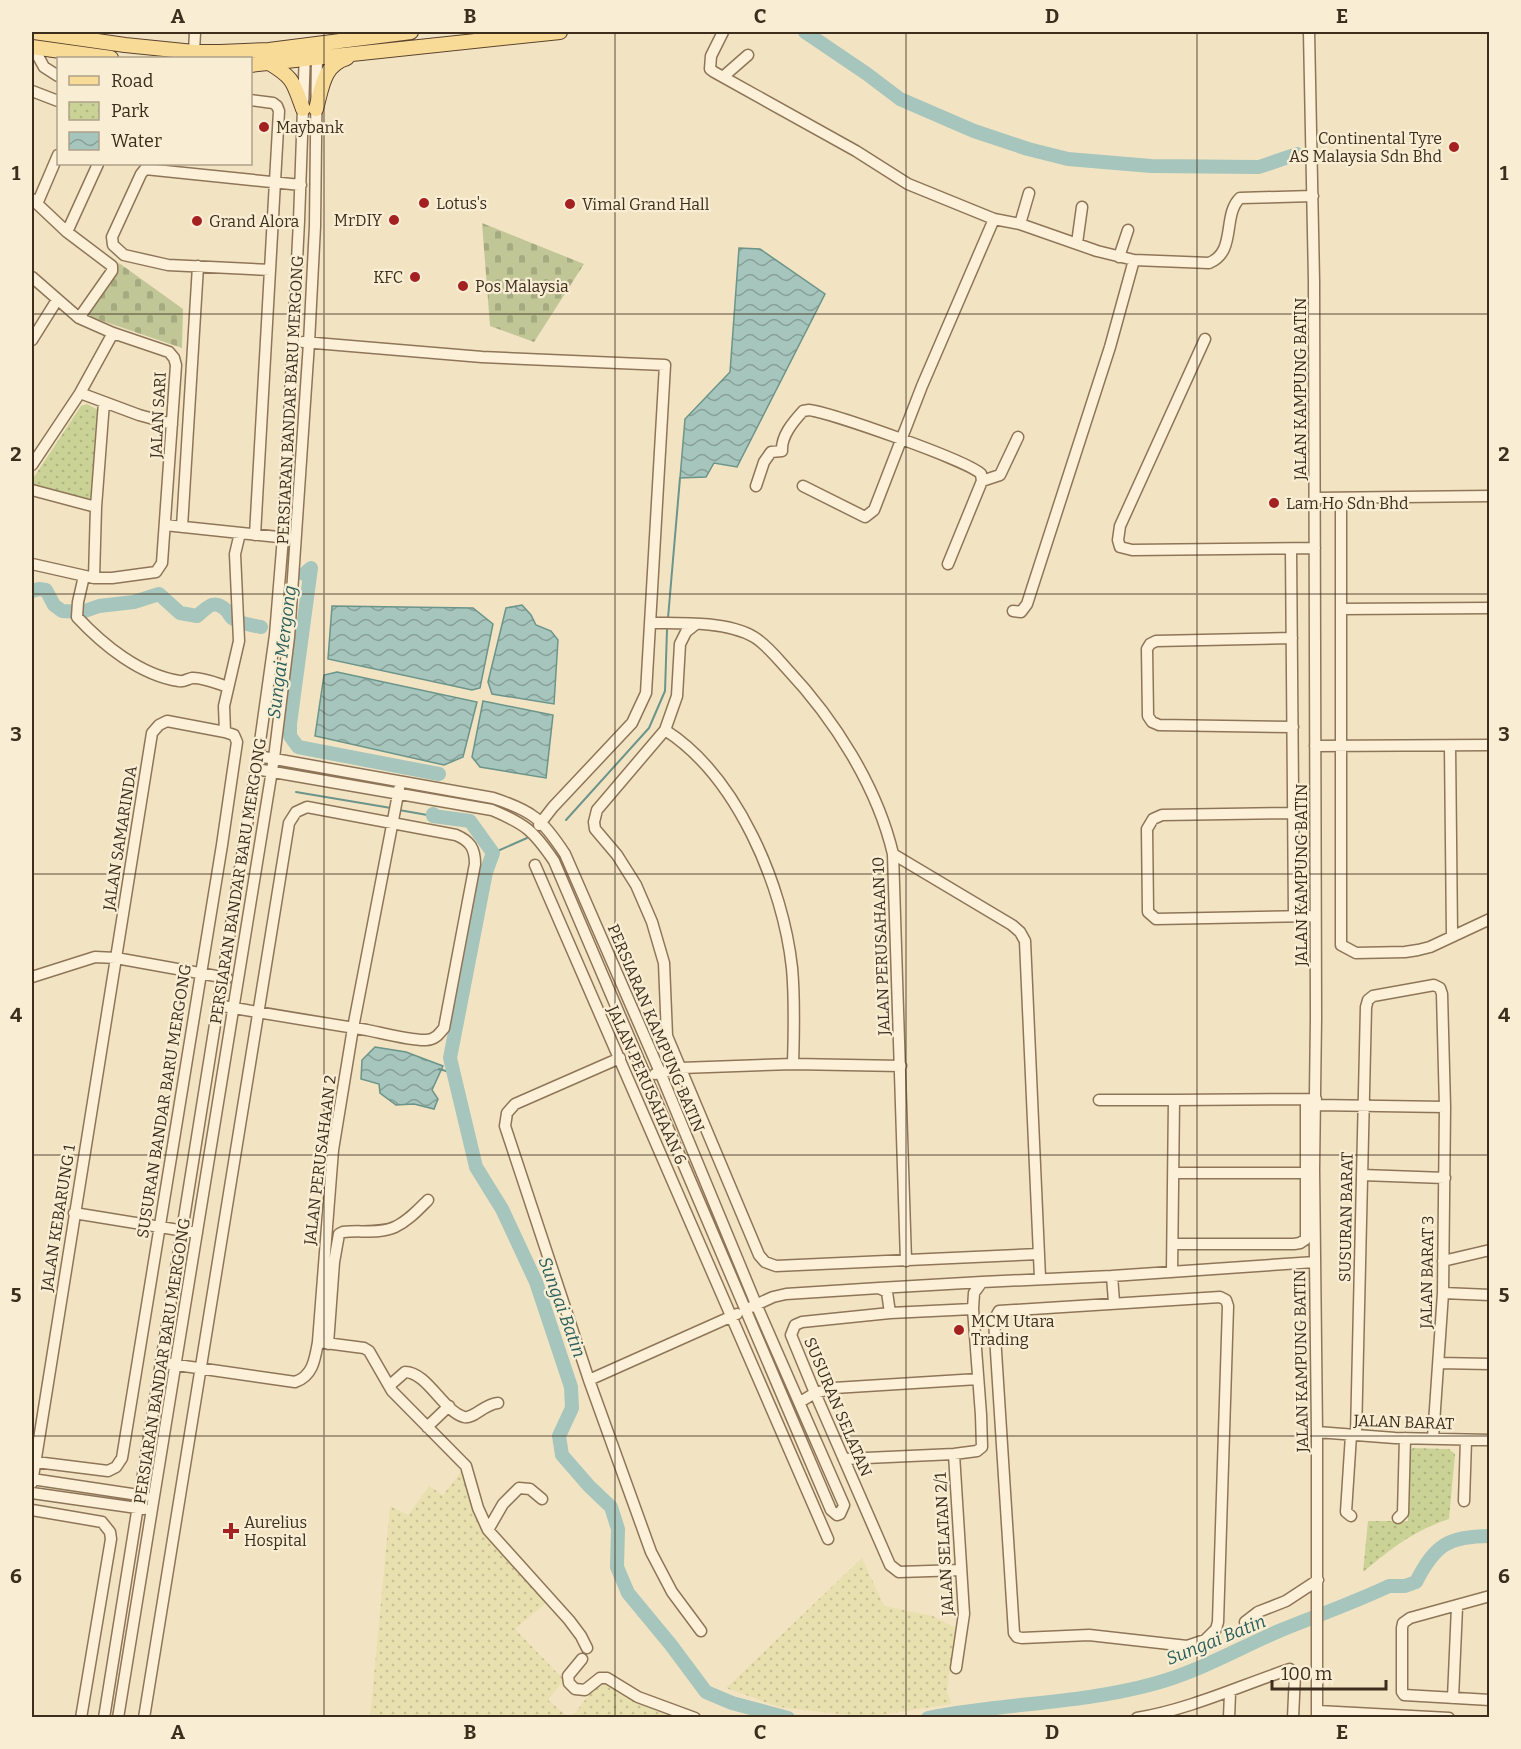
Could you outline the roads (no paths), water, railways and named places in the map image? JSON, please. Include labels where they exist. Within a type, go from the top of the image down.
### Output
[{"type":"main road","points":[[34,32],[194,52],[311,50],[364,53],[560,32]]},
{"type":"main road","points":[[252,65],[269,63],[311,50],[411,32]]},
{"type":"main road","points":[[32,47],[104,57]]},
{"type":"main road","points":[[310,109],[329,68],[339,60],[364,53]]},
{"type":"main road","points":[[269,63],[287,74],[310,109]]},
{"type":"street","points":[[194,52],[195,32]]},
{"type":"street","points":[[723,32],[711,56],[711,69],[856,151],[908,184],[994,219],[1020,224],[1119,257],[1134,260],[1209,263],[1218,258],[1225,247],[1235,205],[1240,198],[1313,196]]},
{"type":"street","name":"JALAN KAMPUNG BATIN","points":[[1309,32],[1313,196],[1316,746],[1313,1101],[1310,1171],[1315,1262],[1317,1714]]},
{"type":"street","points":[[32,47],[44,67],[57,75]]},
{"type":"street","name":"PERSIARAN BANDAR BARU MERGONG","points":[[118,1718],[272,772],[289,637],[316,216],[310,109],[311,50]]},
{"type":"street","points":[[724,76],[748,55]]},
{"type":"street","points":[[32,91],[57,101]]},
{"type":"street","points":[[252,100],[273,103],[279,111],[255,535]]},
{"type":"street","name":"PERSIARAN BANDAR BARU MERGONG","points":[[104,1718],[256,769],[275,635],[283,537],[301,185],[310,109]]},
{"type":"street","points":[[57,157],[34,202],[67,232],[112,266],[79,318]]},
{"type":"street","points":[[67,232],[98,165]]},
{"type":"street","points":[[270,270],[168,265],[124,255],[113,245],[112,237],[145,169],[301,185]]},
{"type":"street","points":[[1020,224],[1029,193]]},
{"type":"street","points":[[1077,243],[1082,207]]},
{"type":"street","points":[[803,486],[865,517],[874,510],[922,386],[994,219]]},
{"type":"street","points":[[1119,257],[1128,230]]},
{"type":"street","points":[[1013,611],[1022,612],[1027,604],[1110,347],[1134,260]]},
{"type":"street","points":[[182,527],[198,266]]},
{"type":"street","name":"JALAN SARI","points":[[32,277],[79,318],[113,333],[169,352],[176,365],[160,568],[156,572],[142,575],[89,577]]},
{"type":"street","points":[[32,340],[57,300]]},
{"type":"street","points":[[32,465],[80,393],[113,333]]},
{"type":"street","points":[[1205,339],[1120,526],[1118,540],[1120,546],[1132,550],[1315,548]]},
{"type":"street","points":[[294,341],[482,357],[665,365],[646,693],[632,723],[553,807],[533,832]]},
{"type":"street","points":[[80,393],[139,415],[172,424]]},
{"type":"street","points":[[104,402],[89,577],[78,602],[77,618],[106,646],[153,672],[180,681],[190,678],[228,687]]},
{"type":"street","points":[[756,486],[767,457],[771,452],[782,451],[787,432],[802,411],[813,410],[902,440],[977,470],[982,481],[948,564]]},
{"type":"street","points":[[982,481],[1000,475],[1018,437]]},
{"type":"street","points":[[32,490],[96,507]]},
{"type":"street","points":[[1315,498],[1490,496]]},
{"type":"street","points":[[1341,498],[1341,945],[1356,953],[1405,952],[1430,947],[1490,919]]},
{"type":"street","points":[[165,525],[297,539]]},
{"type":"street","points":[[225,732],[224,706],[239,641],[235,554],[240,533]]},
{"type":"street","points":[[1291,549],[1294,916]]},
{"type":"street","points":[[32,564],[89,577]]},
{"type":"street","points":[[1341,609],[1490,608]]},
{"type":"street","name":"JALAN PERUSAHAAN 10","points":[[650,623],[696,624],[742,632],[754,637],[802,684],[828,718],[874,796],[893,854],[906,1261]]},
{"type":"street","points":[[696,624],[686,632],[680,644],[677,696],[665,729],[597,810],[594,822],[595,830],[617,855],[636,885],[652,922],[664,963],[667,1036],[759,1255],[765,1262],[776,1266],[1038,1254]]},
{"type":"street","points":[[1292,638],[1156,641],[1147,649],[1148,716],[1152,722],[1159,725],[1293,727]]},
{"type":"street","name":"JALAN SAMARINDA","points":[[116,958],[152,733],[159,724],[168,721],[225,732]]},
{"type":"street","points":[[665,729],[684,742],[708,767],[738,807],[758,845],[784,926],[792,967],[793,1064]]},
{"type":"street","name":"SUSURAN BANDAR BARU MERGONG","points":[[36,1462],[108,1471],[116,1467],[122,1458],[237,742],[234,735],[225,732]]},
{"type":"street","points":[[1316,746],[1490,746]]},
{"type":"street","points":[[1450,746],[1452,935]]},
{"type":"street","name":"PERSIARAN KAMPUNG BATIN","points":[[256,769],[397,799],[492,810],[512,818],[533,832],[554,861],[831,1510],[837,1515],[840,1514],[844,1505],[756,1304],[660,1072],[565,854],[542,822],[534,814],[517,805],[493,798],[258,756]]},
{"type":"street","name":"JALAN PERUSAHAAN 2","points":[[161,1362],[295,1382],[302,1380],[311,1368],[323,1343],[329,1263],[333,1150],[353,1028],[400,781]]},
{"type":"street","points":[[144,1718],[260,1012],[291,818],[300,808],[307,807],[393,820],[456,835],[465,838],[471,844],[475,853],[475,864],[444,1028],[437,1037],[426,1040],[353,1028],[260,1012],[217,1005]]},
{"type":"street","points":[[1292,813],[1162,815],[1153,819],[1147,829],[1148,912],[1156,919],[1315,916]]},
{"type":"street","points":[[893,854],[1012,925],[1025,941],[1040,1278]]},
{"type":"street","name":"JALAN PERUSAHAAN 6","points":[[535,865],[828,1539]]},
{"type":"street","points":[[32,977],[95,957],[116,958],[237,980]]},
{"type":"street","name":"JALAN KEBARUNG 1","points":[[32,1481],[116,958]]},
{"type":"street","name":"JALAN BARAT 3","points":[[1368,1000],[1373,996],[1434,985],[1440,988],[1442,994],[1445,1107],[1443,1293],[1433,1438]]},
{"type":"street","name":"SUSURAN BARAT","points":[[1351,1516],[1346,1512],[1354,1435],[1368,1000]]},
{"type":"street","points":[[620,1059],[515,1104],[507,1113],[505,1126],[589,1380],[651,1552],[672,1592],[701,1631]]},
{"type":"street","points":[[647,1078],[660,1072],[681,1068],[793,1064],[901,1066]]},
{"type":"street","points":[[1099,1100],[1313,1101],[1445,1107]]},
{"type":"street","points":[[1172,1272],[1175,1173],[1174,1100]]},
{"type":"street","points":[[1173,1244],[1300,1243],[1306,1239],[1310,1171],[1175,1173]]},
{"type":"street","points":[[1362,1175],[1444,1178]]},
{"type":"street","points":[[329,1263],[339,1234],[350,1231],[386,1230],[395,1227],[408,1220],[428,1200]]},
{"type":"street","points":[[75,1213],[197,1233]]},
{"type":"street","points":[[1443,1261],[1490,1250]]},
{"type":"street","points":[[589,1380],[756,1304],[786,1294],[1315,1262]]},
{"type":"street","points":[[1112,1276],[1114,1302]]},
{"type":"street","points":[[844,1459],[954,1454],[982,1447],[973,1309],[974,1293],[982,1282]]},
{"type":"street","points":[[879,1288],[887,1292],[890,1313]]},
{"type":"street","points":[[1443,1293],[1490,1295]]},
{"type":"street","points":[[1220,1297],[1226,1300],[1228,1306],[1218,1622],[1211,1635],[1197,1644],[1187,1646],[1089,1635],[1022,1638],[1014,1633],[994,1320],[999,1311],[1114,1302],[1220,1297]]},
{"type":"street","name":"SUSURAN SELATAN","points":[[961,1570],[899,1572],[890,1565],[814,1394],[791,1335],[795,1325],[802,1322],[890,1313],[973,1309]]},
{"type":"street","points":[[323,1343],[364,1348],[369,1351],[389,1386],[466,1466],[478,1508],[488,1530],[569,1620],[587,1648]]},
{"type":"street","points":[[1439,1363],[1490,1364]]},
{"type":"street","points":[[389,1386],[405,1372],[411,1372],[461,1416],[471,1417],[488,1405],[498,1403]]},
{"type":"street","points":[[800,1402],[814,1394],[834,1388],[978,1379]]},
{"type":"street","points":[[427,1427],[449,1406]]},
{"type":"street","name":"JALAN BARAT","points":[[1317,1432],[1405,1438],[1490,1440]]},
{"type":"street","points":[[1398,1518],[1403,1513],[1405,1438]]},
{"type":"street","points":[[1464,1501],[1466,1440]]},
{"type":"street","name":"JALAN SELATAN 2/1","points":[[954,1454],[964,1614],[956,1668]]},
{"type":"street","points":[[32,1481],[155,1498]]},
{"type":"street","points":[[488,1530],[503,1504],[519,1488],[530,1489],[542,1499]]},
{"type":"street","points":[[32,1493],[153,1510]]},
{"type":"street","points":[[32,1510],[102,1522],[110,1532],[111,1539],[81,1718]]},
{"type":"street","points":[[1245,1622],[1258,1612],[1286,1600],[1318,1580]]},
{"type":"street","points":[[1490,1596],[1410,1618],[1403,1623],[1402,1692],[1407,1696],[1490,1700]]},
{"type":"street","points":[[1453,1698],[1457,1606]]},
{"type":"street","points":[[582,1659],[568,1676],[569,1683],[575,1689],[585,1690],[600,1678],[607,1678],[638,1697],[694,1718]]},
{"type":"street","points":[[1137,1718],[1171,1714],[1290,1669],[1295,1674],[1293,1718]]},
{"type":"street","points":[[1229,1718],[1230,1693]]},
{"type":"street","points":[[1317,1714],[1449,1718]]},
{"type":"water","points":[[739,248],[760,249],[825,294],[737,467],[714,463],[706,477],[680,478],[685,419],[730,372]]},
{"type":"water","points":[[522,605],[536,625],[551,631],[558,640],[554,704],[492,694],[488,682],[506,608]]},
{"type":"water","points":[[332,606],[473,608],[493,624],[480,688],[472,690],[328,659]]},
{"type":"water","points":[[337,672],[477,702],[463,757],[444,765],[315,736],[324,675]]},
{"type":"water","points":[[483,701],[553,715],[546,778],[480,767],[472,757]]},
{"type":"water","points":[[375,1047],[406,1052],[443,1066],[432,1090],[438,1099],[434,1109],[414,1104],[396,1105],[380,1093],[379,1084],[361,1079],[362,1060]]},
{"type":"waterway","points":[[805,32],[900,99],[974,131],[1028,149],[1068,159],[1151,166],[1259,167],[1297,154]]},
{"type":"waterway","points":[[668,618],[680,478]]},
{"type":"waterway","name":"Sungai Mergong","points":[[304,574],[311,568],[290,736],[298,747],[439,774]]},
{"type":"waterway","name":"Sungai Mergong","points":[[32,591],[46,590],[54,605],[62,611],[82,612],[99,606],[134,602],[159,594],[180,613],[197,616],[207,607],[217,605],[226,610],[235,620],[261,627]]},
{"type":"waterway","points":[[566,820],[649,728],[665,691],[667,630]]},
{"type":"waterway","points":[[296,792],[391,808]]},
{"type":"waterway","points":[[399,810],[433,816]]},
{"type":"waterway","name":"Sungai Batin","points":[[433,814],[433,816],[470,821],[493,853],[486,872],[450,1058],[476,1167],[502,1209],[536,1282],[571,1387],[572,1408],[559,1436],[562,1455],[611,1507],[618,1529],[617,1567],[628,1593],[706,1692],[732,1703],[788,1718]]},
{"type":"waterway","points":[[493,853],[527,838]]},
{"type":"waterway","points":[[439,1069],[453,1073]]},
{"type":"waterway","name":"Sungai Batin","points":[[928,1718],[1098,1696],[1170,1679],[1389,1586],[1405,1586],[1416,1582],[1430,1559],[1444,1545],[1463,1538],[1490,1536]]},
{"type":"place","name":"Maybank","points":[[264,127]]},
{"type":"place","name":"Continental Tyre AS Malaysia Sdn Bhd","points":[[1454,147]]},
{"type":"place","name":"Lotus's","points":[[424,203]]},
{"type":"place","name":"Vimal Grand Hall","points":[[570,204]]},
{"type":"place","name":"MrDIY","points":[[394,220]]},
{"type":"place","name":"Grand Alora","points":[[197,221]]},
{"type":"place","name":"KFC","points":[[415,277]]},
{"type":"place","name":"Pos Malaysia","points":[[463,286]]},
{"type":"place","name":"Lam Ho Sdn Bhd","points":[[1274,503]]},
{"type":"place","name":"MCM Utara Trading","points":[[959,1330]]},
{"type":"place","name":"Aurelius Hospital","points":[[231,1531]]}]
